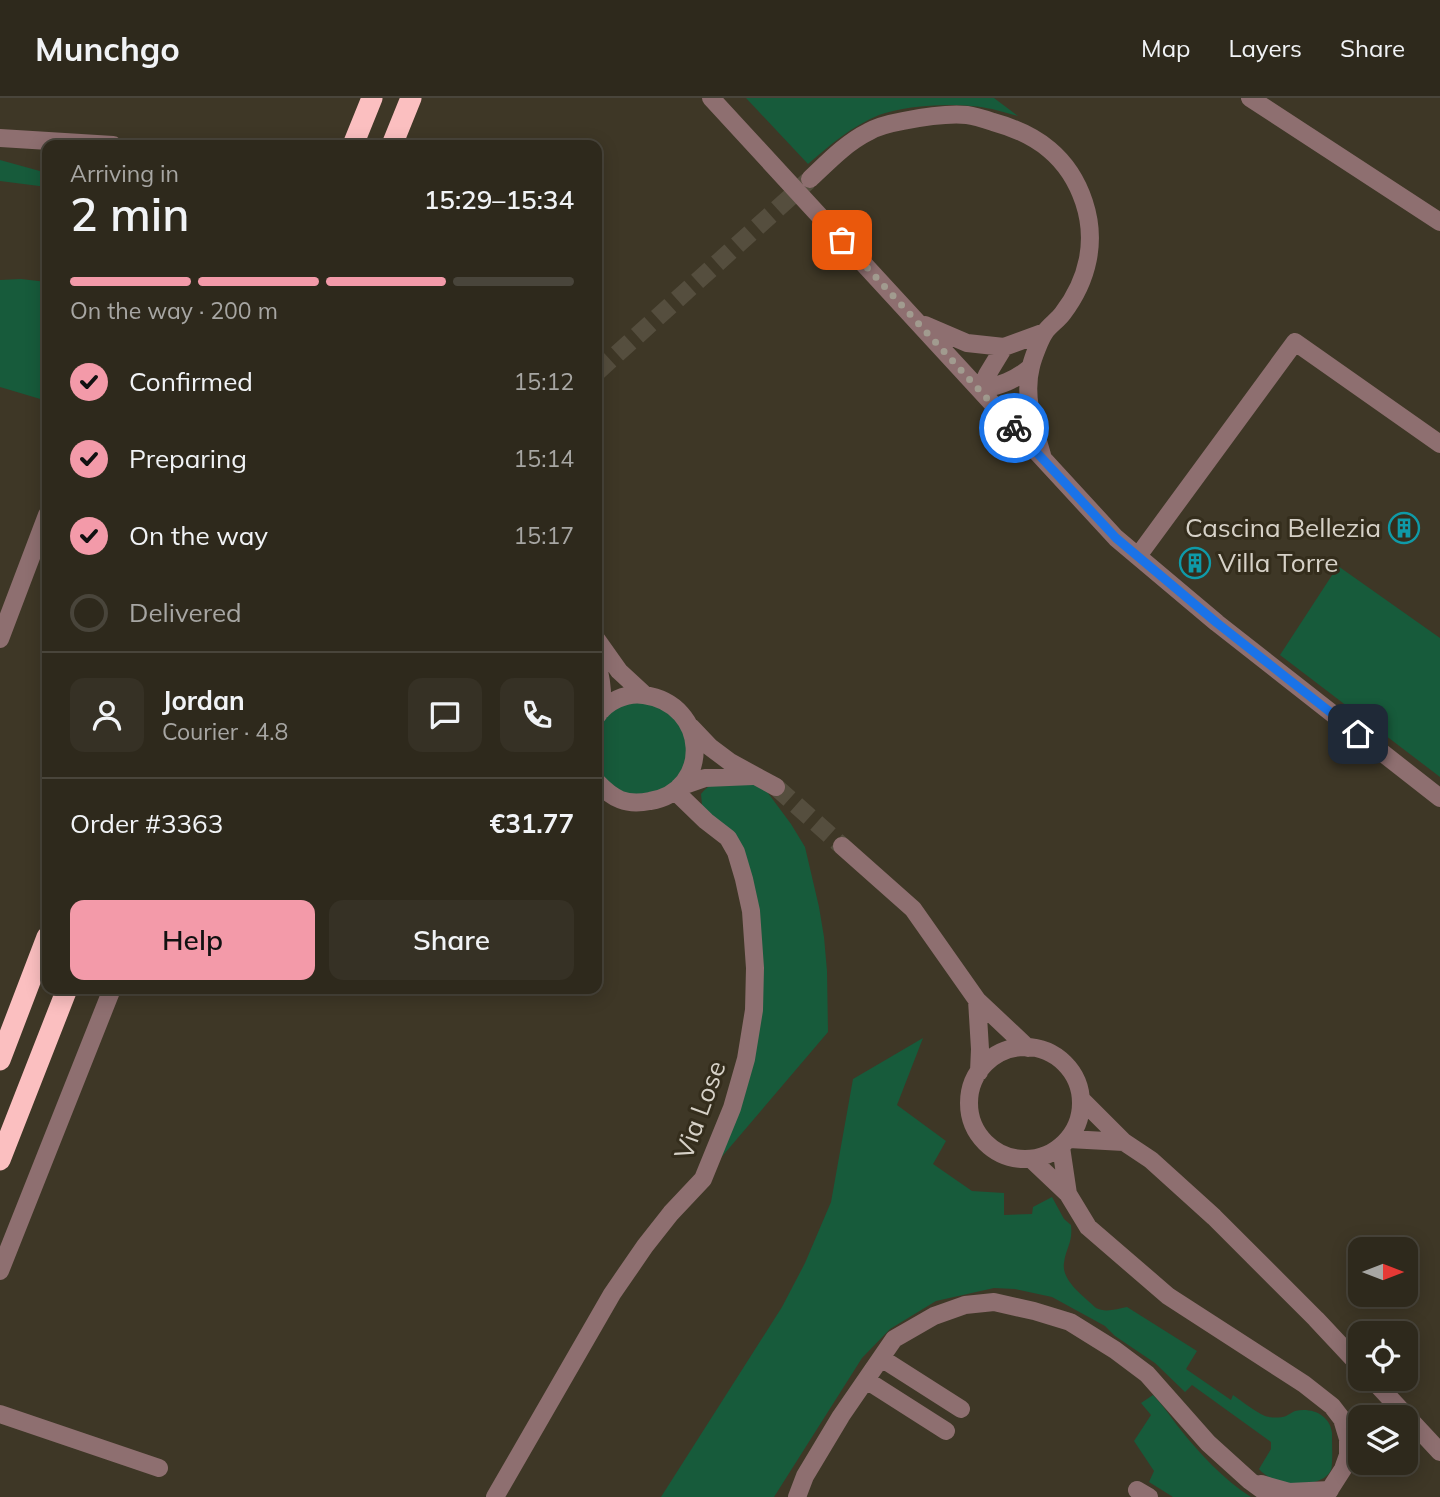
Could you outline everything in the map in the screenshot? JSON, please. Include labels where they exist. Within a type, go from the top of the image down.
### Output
[{"type":"highway","points":[[355,140],[372,98]]},
{"type":"highway","points":[[394,140],[411,98]]},
{"type":"highway","points":[[0,1060],[42,950]]},
{"type":"highway","points":[[0,1160],[65,994]]},
{"type":"street","points":[[711,98],[1116,538],[1217,623],[1440,798]]},
{"type":"street","points":[[1250,98],[1440,222]]},
{"type":"street","points":[[810,179],[836,153],[868,131],[922,117],[967,115],[1005,125],[1041,142],[1059,158],[1073,177],[1084,203],[1090,233],[1088,261],[1079,288],[1062,314],[1045,332],[1031,367],[1028,390],[1031,417],[1043,459]]},
{"type":"street","points":[[0,138],[42,141]]},
{"type":"street","points":[[917,321],[967,343],[1004,347],[1045,332]]},
{"type":"street","points":[[1138,556],[1295,342],[1440,444]]},
{"type":"street","points":[[980,390],[1004,347]]},
{"type":"street","points":[[980,390],[1018,378],[1031,367]]},
{"type":"street","points":[[0,639],[42,528]]},
{"type":"street","points":[[602,647],[619,671],[645,695]]},
{"type":"street","points":[[602,711],[626,696],[640,694],[660,698],[679,710],[710,747],[753,776],[776,787]]},
{"type":"street","points":[[677,789],[693,763],[695,750],[690,725]]},
{"type":"street","points":[[602,787],[624,801],[637,804],[661,800],[677,789],[705,778],[753,776]]},
{"type":"street","name":"Via Lose","points":[[495,1497],[612,1294],[645,1245],[703,1179],[732,1108],[746,1059],[754,1010],[755,968],[751,911],[744,879],[736,852],[728,838],[706,821],[677,789]]},
{"type":"street","points":[[842,846],[914,909],[977,1000],[1028,1048]]},
{"type":"street","points":[[0,1272],[110,994]]},
{"type":"street","points":[[977,1000],[979,1072]]},
{"type":"street","points":[[1028,1048],[1052,1054],[1066,1065],[1077,1081],[1081,1099],[1079,1118],[1065,1143],[1046,1155],[1031,1159],[1013,1158],[996,1151],[982,1139],[973,1124],[969,1106],[971,1088],[989,1060],[1001,1052],[1028,1048]]},
{"type":"street","points":[[1081,1099],[1124,1142],[1151,1160],[1214,1217],[1348,1354]]},
{"type":"street","points":[[1065,1143],[1124,1142]]},
{"type":"street","points":[[1065,1143],[1068,1194]]},
{"type":"street","points":[[1031,1159],[1068,1194],[1088,1227],[1168,1296],[1304,1384],[1332,1406],[1342,1419],[1348,1439],[1348,1455],[1343,1469],[1327,1493],[1289,1492],[1250,1481]]},
{"type":"street","points":[[797,1497],[805,1476],[841,1416],[894,1339],[934,1316],[965,1305],[994,1302],[1070,1322],[1115,1350],[1147,1374],[1208,1443],[1272,1497]]},
{"type":"street","points":[[881,1358],[961,1409]]},
{"type":"street","points":[[866,1380],[946,1432]]},
{"type":"street","points":[[1383,1391],[1440,1452]]},
{"type":"street","points":[[0,1414],[159,1468]]},
{"type":"green space","points":[[746,98],[994,98],[1018,116],[965,105],[920,106],[891,111],[850,130],[808,164]]},
{"type":"green space","points":[[0,160],[42,172],[42,186],[0,181]]},
{"type":"green space","points":[[0,280],[42,281],[42,400],[0,387]]},
{"type":"green space","points":[[1338,566],[1440,638],[1440,777],[1280,655]]},
{"type":"green space","points":[[640,694],[689,725],[687,776],[637,804],[602,785],[602,713]]},
{"type":"green space","points":[[747,780],[768,793],[805,847],[824,937],[828,1032],[719,1160],[737,1110],[757,911],[702,805],[701,794],[716,782]]},
{"type":"green space","points":[[923,1038],[897,1105],[946,1141],[933,1164],[972,1191],[1004,1193],[1004,1215],[1032,1214],[1033,1207],[1052,1197],[1064,1219],[1071,1225],[1064,1270],[1075,1288],[1096,1308],[1107,1310],[1127,1307],[1197,1351],[1186,1369],[1231,1400],[1233,1395],[1267,1417],[1284,1417],[1295,1411],[1308,1410],[1324,1417],[1332,1433],[1332,1467],[1327,1475],[1302,1484],[1282,1483],[1273,1479],[1259,1469],[1271,1449],[1271,1442],[1192,1385],[1185,1392],[1155,1363],[1105,1326],[1052,1297],[1015,1289],[994,1288],[936,1301],[890,1329],[862,1358],[774,1497],[661,1497],[782,1307],[805,1263],[831,1202],[853,1079]]},
{"type":"green space","points":[[1153,1395],[1204,1457],[1231,1483],[1251,1497],[1173,1497],[1149,1482],[1154,1471],[1134,1441],[1151,1415],[1141,1403]]},
{"type":"tunnel","points":[[602,367],[808,181]]},
{"type":"tunnel","points":[[776,787],[842,846]]},
{"type":"way so far","points":[[842,240],[1014,428]]},
{"type":"place","name":"Cascina Bellezia","points":[[1404,528]]},
{"type":"place","name":"Villa Torre","points":[[1195,563]]},
{"type":"route","points":[[1014,428],[1116,538],[1217,623],[1358,734]]}]
